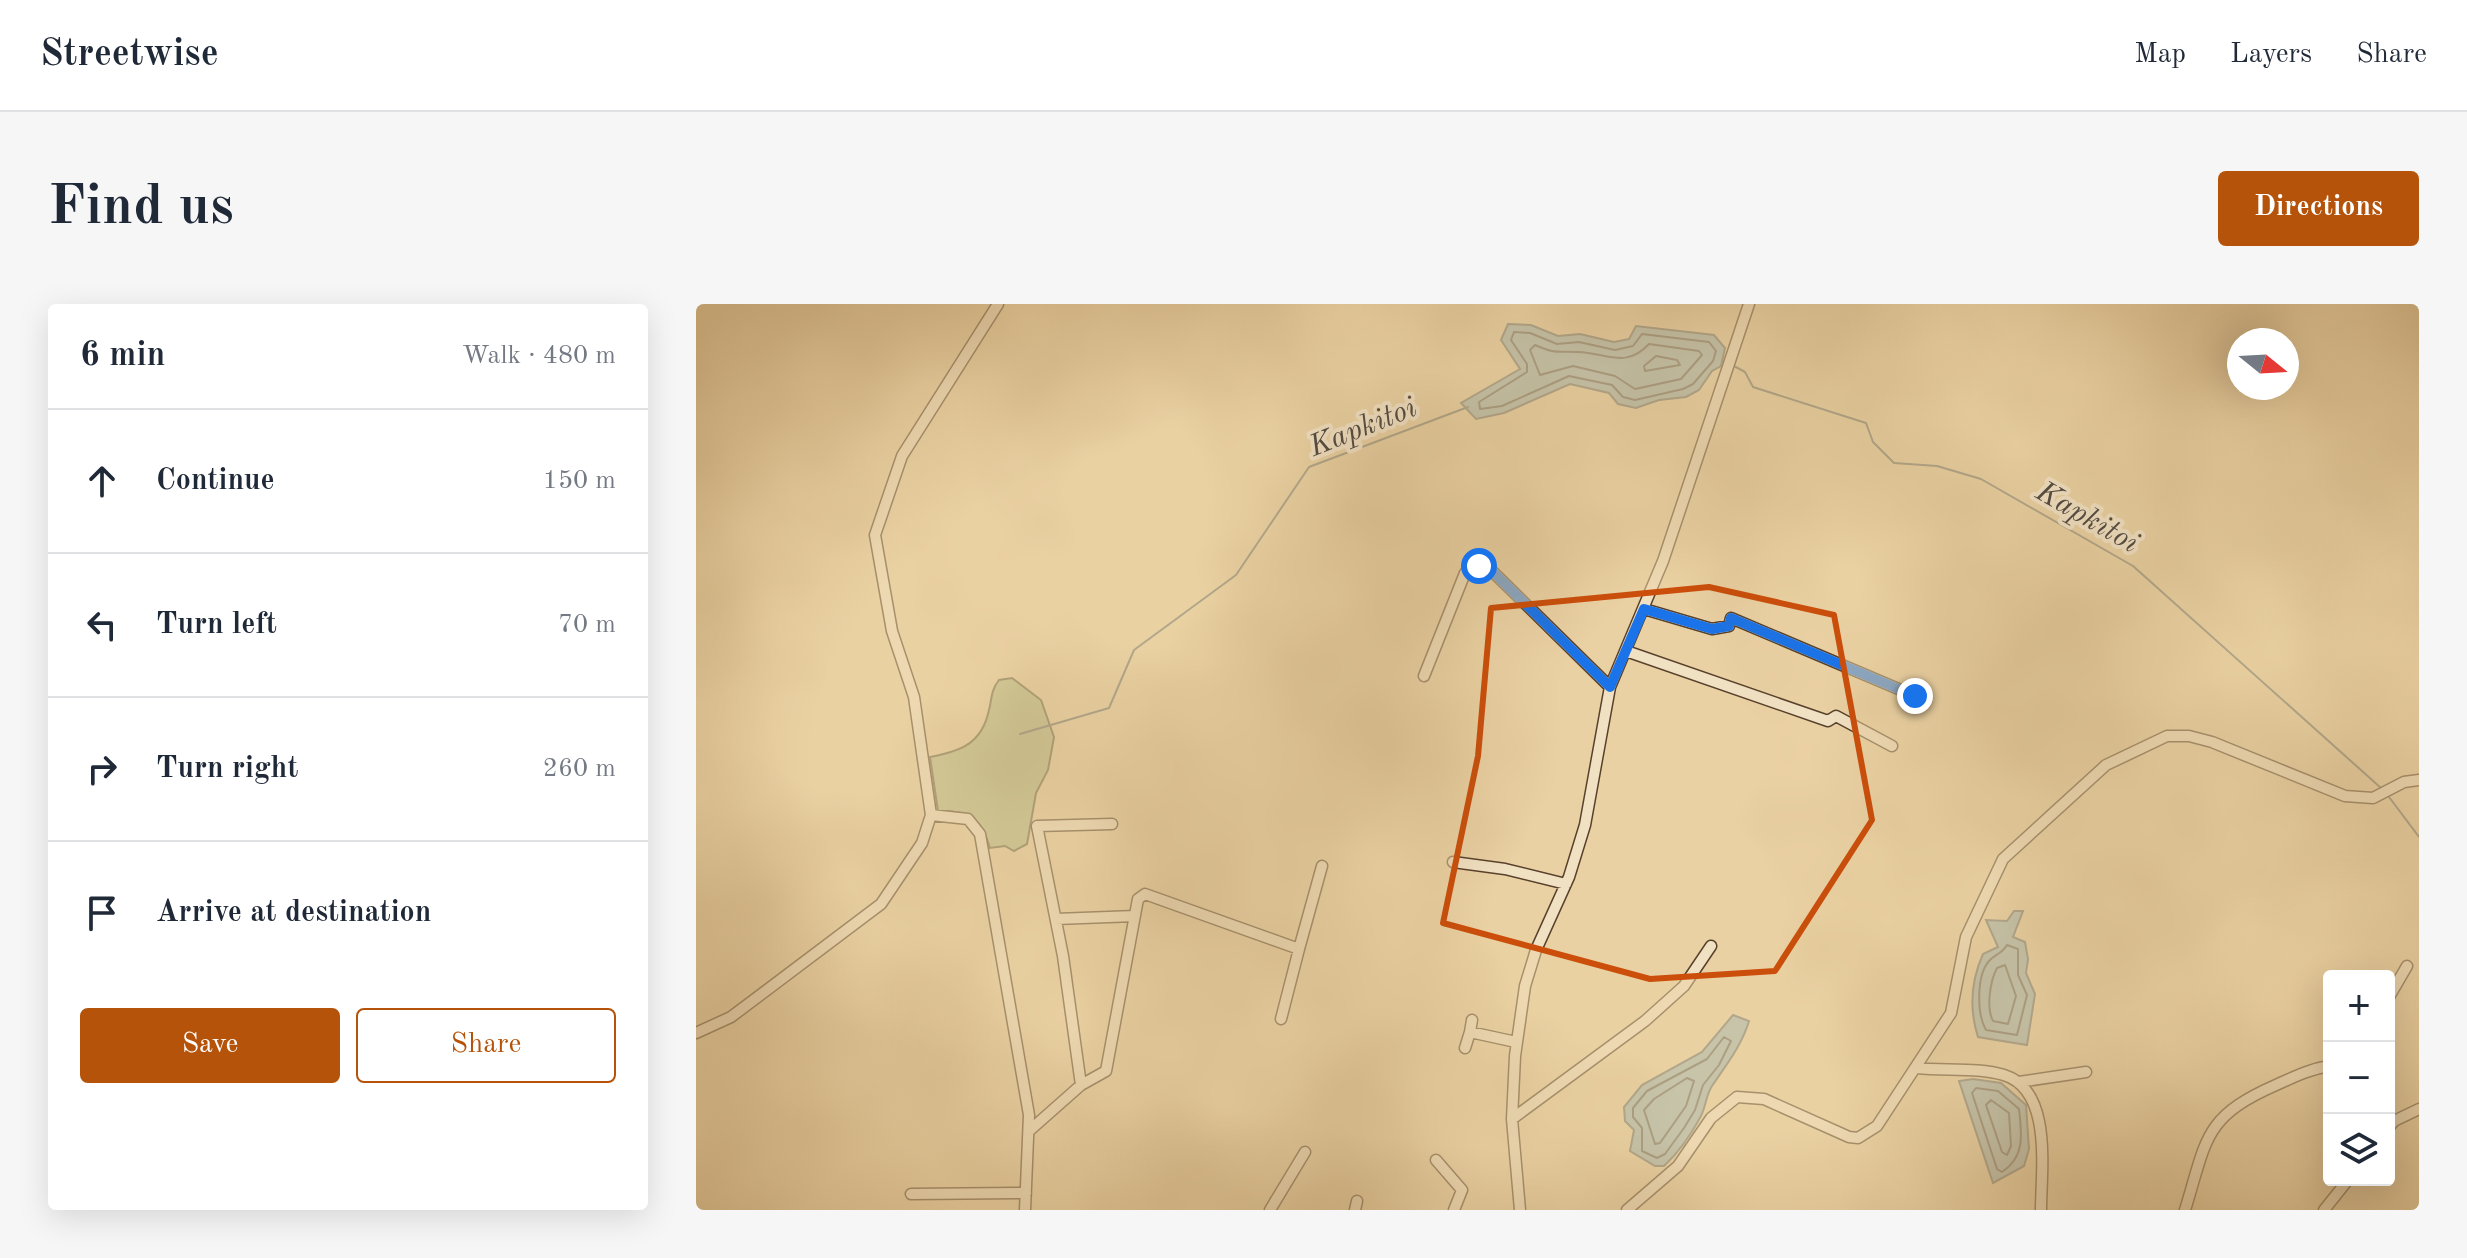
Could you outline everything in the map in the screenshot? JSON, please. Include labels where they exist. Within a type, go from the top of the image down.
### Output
[{"type":"street","points":[[696,1033],[731,1017],[881,904],[922,843],[931,815],[914,697],[892,631],[875,535],[902,456],[998,304]]},
{"type":"street","points":[[1520,1210],[1512,1119],[1516,1042],[1528,974],[1566,884],[1590,802],[1610,687],[1644,609],[1749,304]]},
{"type":"street","points":[[1424,676],[1465,573],[1471,567],[1479,566],[1493,572],[1610,687]]},
{"type":"street","points":[[1644,609],[1712,629],[1729,626],[1731,618],[1915,696]]},
{"type":"street","points":[[1626,651],[1828,721],[1836,716],[1892,746]]},
{"type":"street","points":[[1627,1210],[1678,1166],[1711,1118],[1737,1097],[1764,1099],[1808,1121],[1858,1138],[1883,1119],[1951,1013],[1966,937],[2003,859],[2106,765],[2154,741],[2189,736],[2212,742],[2327,791],[2362,799],[2419,780]]},
{"type":"street","points":[[931,815],[968,819],[980,834],[1029,1115],[1025,1210]]},
{"type":"street","points":[[1081,1085],[1056,919],[1037,826],[1086,822],[1112,824]]},
{"type":"street","points":[[1453,862],[1505,869],[1566,884]]},
{"type":"street","points":[[1281,1019],[1322,866]]},
{"type":"street","points":[[1029,1131],[1081,1085],[1106,1071],[1138,899],[1145,894],[1299,949]]},
{"type":"street","points":[[1056,919],[1135,916]]},
{"type":"street","points":[[1512,1119],[1645,1021],[1684,986],[1711,946]]},
{"type":"street","points":[[2395,987],[2407,966]]},
{"type":"street","points":[[1465,1048],[1472,1020]]},
{"type":"street","points":[[1470,1032],[1516,1042]]},
{"type":"street","points":[[2185,1210],[2201,1158],[2221,1117],[2248,1097],[2313,1068],[2323,1067]]},
{"type":"street","points":[[1917,1068],[2000,1074],[2019,1082],[2086,1072]]},
{"type":"street","points":[[2019,1082],[2036,1107],[2041,1210]]},
{"type":"street","points":[[2395,1121],[2419,1109]]},
{"type":"street","points":[[1270,1210],[1305,1152]]},
{"type":"street","points":[[1436,1160],[1462,1190],[1454,1210]]},
{"type":"street","points":[[2324,1210],[2343,1186]]},
{"type":"street","points":[[911,1194],[1026,1193]]},
{"type":"highlighted area","points":[[1709,587],[1834,615],[1872,820],[1775,971],[1650,979],[1443,923],[1478,756],[1491,608]]},
{"type":"green space","points":[[1012,678],[1041,700],[1054,737],[1048,770],[1036,793],[1027,844],[1014,851],[1005,846],[990,848],[978,823],[966,814],[938,811],[930,757],[952,752],[976,738],[986,721],[996,684],[999,680]]},
{"type":"water","points":[[1508,324],[1531,325],[1558,336],[1580,334],[1614,342],[1629,339],[1636,326],[1714,335],[1725,348],[1721,366],[1712,371],[1699,390],[1686,397],[1659,400],[1636,408],[1618,404],[1609,393],[1570,384],[1504,413],[1476,419],[1461,403],[1520,369],[1501,340]]},
{"type":"water","points":[[2014,911],[2023,911],[2013,937],[2025,942],[2028,959],[2026,973],[2035,994],[2027,1045],[1978,1037],[1973,1016],[1974,985],[1979,964],[1983,954],[1998,947],[1986,920],[2007,921]]},
{"type":"water","points":[[1733,1015],[1749,1021],[1746,1030],[1710,1089],[1701,1116],[1684,1142],[1664,1166],[1655,1166],[1630,1151],[1634,1130],[1625,1121],[1624,1107],[1642,1085],[1702,1052]]},
{"type":"water","points":[[1973,1079],[2001,1083],[2026,1105],[2029,1149],[2024,1166],[1993,1183],[1959,1081]]},
{"type":"waterway","name":"Kapkitoi","points":[[1734,366],[1745,372],[1753,387],[1866,423],[1873,442],[1894,463],[1937,466],[1981,479],[2133,566],[2381,788]]},
{"type":"waterway","name":"Kapkitoi","points":[[1020,734],[1109,708],[1134,650],[1236,575],[1309,467],[1468,407]]},
{"type":"waterway","name":"Kapkitoi","points":[[2389,797],[2419,837]]},
{"type":"route","points":[[1479,566],[1493,572],[1610,687],[1644,609],[1712,629],[1729,626],[1731,618],[1915,696]]}]
